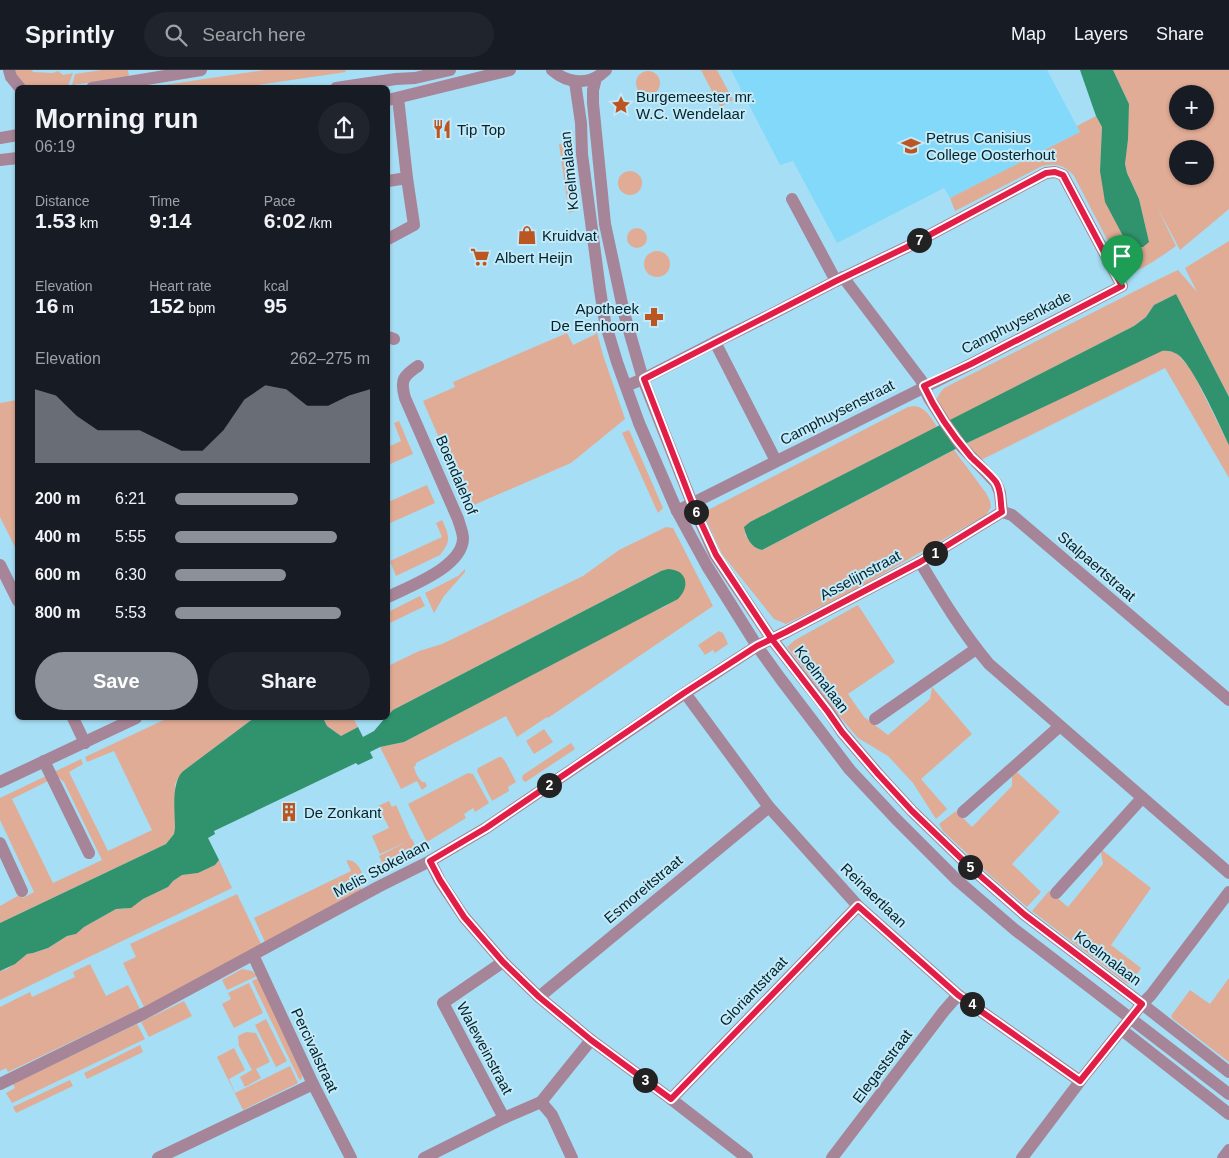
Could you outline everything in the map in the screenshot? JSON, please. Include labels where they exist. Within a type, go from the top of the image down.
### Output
[{"type":"street","points":[[9,70],[11,77],[18,85]]},
{"type":"street","points":[[102,85],[132,76],[199,70]]},
{"type":"street","points":[[349,85],[395,74],[415,78],[450,70]]},
{"type":"street","points":[[393,99],[510,70]]},
{"type":"street","points":[[552,70],[558,75],[575,82],[585,82],[601,74]]},
{"type":"street","points":[[390,238],[414,225],[393,99],[395,74]]},
{"type":"street","name":"Koelmalaan","points":[[601,74],[593,90],[593,103],[605,224],[624,313],[644,379],[692,503],[716,555],[771,638],[847,738],[912,811],[970,867],[1025,915],[1229,1072]]},
{"type":"street","name":"Koelmalaan","points":[[575,82],[582,154],[605,322],[639,423],[677,511],[707,566],[757,646],[850,770],[957,880],[1014,929],[1229,1094]]},
{"type":"street","points":[[0,138],[15,136]]},
{"type":"street","points":[[0,160],[15,158]]},
{"type":"street","name":"Camphuysenkade","points":[[839,279],[907,247],[1046,173],[1055,172],[1063,175],[1122,286],[971,364],[924,386]]},
{"type":"street","points":[[390,181],[407,178]]},
{"type":"street","points":[[792,199],[839,279],[921,380],[929,398],[962,447],[996,483],[1000,493],[998,515]]},
{"type":"street","points":[[626,386],[644,379],[839,279]]},
{"type":"street","name":"Camphuysenstraat","points":[[715,342],[776,461],[924,386]]},
{"type":"street","name":"Boendalehof","points":[[390,596],[444,568],[455,558],[463,540],[458,519],[402,388],[403,380],[408,373],[418,366]]},
{"type":"street","points":[[677,511],[776,461]]},
{"type":"street","name":"Stalpaertstraat","points":[[998,515],[1006,513],[1012,515],[1229,700]]},
{"type":"street","name":"Asselijnstraat","points":[[757,646],[920,562],[998,515]]},
{"type":"street","points":[[920,562],[954,618],[988,664],[1229,873]]},
{"type":"street","points":[[0,565],[15,595]]},
{"type":"street","name":"Melis Stokelaan","points":[[0,1084],[145,1013],[430,861],[486,828],[684,693],[757,646]]},
{"type":"street","points":[[875,720],[976,648]]},
{"type":"street","name":"Reinaertlaan","points":[[684,693],[769,807],[858,906],[958,995],[1080,1081]]},
{"type":"street","points":[[74,720],[85,743]]},
{"type":"street","points":[[0,782],[132,720]]},
{"type":"street","points":[[963,812],[1060,726]]},
{"type":"street","points":[[44,761],[89,853]]},
{"type":"street","points":[[1056,893],[1142,798]]},
{"type":"street","name":"Esmoreitstraat","points":[[539,997],[769,807]]},
{"type":"street","points":[[0,843],[22,890]]},
{"type":"street","points":[[430,861],[464,917],[503,962],[539,997],[591,1040],[748,1158]]},
{"type":"street","points":[[1022,1158],[1080,1081],[1151,995],[1229,892]]},
{"type":"street","name":"Gloriantstraat","points":[[671,1099],[858,906]]},
{"type":"street","name":"Percivalstraat","points":[[253,956],[313,1084],[351,1158]]},
{"type":"street","name":"Waleweinstraat","points":[[503,962],[443,1003],[504,1118]]},
{"type":"street","name":"Elegaststraat","points":[[832,1158],[958,995]]},
{"type":"street","points":[[1122,1030],[1229,1114]]},
{"type":"street","name":"Waleweinstraat","points":[[424,1158],[504,1118],[541,1102],[591,1040]]},
{"type":"street","points":[[158,1158],[313,1084]]},
{"type":"street","points":[[541,1102],[552,1115],[572,1158]]},
{"type":"street","points":[[1223,1158],[1229,1150]]},
{"type":"shaded area","points":[[12,70],[53,73],[58,71],[63,75],[73,73],[68,85],[24,85],[18,81]]},
{"type":"shaded area","points":[[102,70],[128,70],[129,77],[72,85],[75,74]]},
{"type":"shaded area","points":[[265,70],[345,70],[346,72],[258,85],[164,85]]},
{"type":"shaded area","points":[[701,70],[717,70],[733,100],[720,107]]},
{"type":"shaded area","name":"Petrus Canisius College Oosterhout","points":[[731,70],[1047,70],[1080,132],[950,198],[944,188],[837,243],[793,161],[780,165]]},
{"type":"shaded area","points":[[1080,70],[1113,70],[1129,104],[1125,164],[1139,199],[1149,242],[1143,247],[1134,247],[1123,236],[1105,202],[1100,171],[1102,127],[1096,116]]},
{"type":"shaded area","points":[[1113,70],[1229,70],[1229,209],[1180,250],[1157,207],[1176,246],[1139,269],[1130,272],[1122,268],[1074,176],[1063,167],[1056,165],[1042,166],[955,211],[950,198],[1080,132],[1077,126],[1096,116],[1102,127],[1100,171],[1149,242],[1139,199],[1125,164],[1129,104]]},
{"type":"shaded area","points":[[648,71],[657,74],[660,83],[657,92],[648,95],[639,92],[636,83],[639,74]]},
{"type":"shaded area","points":[[566,143],[578,210],[569,213],[559,144]]},
{"type":"shaded area","points":[[630,171],[639,174],[642,183],[639,192],[630,195],[621,192],[618,183],[621,174]]},
{"type":"shaded area","points":[[637,228],[644,231],[647,238],[644,245],[637,248],[630,245],[627,238],[630,231]]},
{"type":"shaded area","points":[[1229,241],[1229,397],[1176,294],[1154,305],[1146,317],[1134,326],[949,421],[936,400],[944,388],[1178,270],[1197,292],[1185,268]]},
{"type":"shaded area","points":[[657,251],[667,254],[670,264],[667,274],[657,277],[647,274],[644,264],[647,254]]},
{"type":"shaded area","points":[[1176,294],[1229,397],[1229,445],[1190,369],[1177,354],[1170,351],[1162,351],[967,443],[762,550],[755,547],[748,538],[744,527],[750,522],[1134,326],[1146,317],[1154,305]]},
{"type":"shaded area","points":[[594,329],[596,329],[625,419],[571,463],[469,507],[423,401],[455,387],[453,382],[567,333],[573,345],[596,334]]},
{"type":"shaded area","points":[[1162,350],[1178,354],[1192,371],[1229,445],[1229,478],[1165,368],[981,460],[967,443]]},
{"type":"shaded area","points":[[15,400],[15,547],[0,517],[0,403]]},
{"type":"shaded area","points":[[908,407],[922,408],[937,427],[750,522],[745,535],[754,546],[762,550],[954,450],[990,501],[991,507],[986,515],[858,588],[786,624],[774,619],[722,554],[707,521],[708,510]]},
{"type":"shaded area","points":[[399,421],[413,454],[390,464],[390,446],[401,441],[394,423]]},
{"type":"shaded area","points":[[629,430],[663,508],[658,513],[622,433]]},
{"type":"shaded area","points":[[427,485],[435,503],[390,523],[390,501]]},
{"type":"shaded area","points":[[442,520],[448,542],[440,555],[396,576],[390,561],[442,537],[436,523]]},
{"type":"shaded area","points":[[666,527],[673,528],[713,606],[517,737],[506,716],[416,763],[414,767],[416,773],[427,786],[422,790],[417,781],[401,789],[380,747],[404,742],[668,605],[661,571],[390,713],[390,665],[419,651],[442,644],[583,576],[619,550]]},
{"type":"shaded area","points":[[465,569],[465,572],[444,596],[434,613],[425,593],[458,576]]},
{"type":"shaded area","points":[[675,570],[683,576],[685,580],[684,589],[678,599],[404,742],[380,747],[370,752],[373,758],[358,765],[356,763],[214,831],[215,834],[208,838],[219,860],[215,865],[198,873],[182,875],[168,887],[143,899],[131,908],[116,909],[84,927],[76,934],[67,936],[48,948],[27,954],[15,964],[0,971],[0,923],[166,844],[174,834],[175,791],[182,772],[251,720],[324,720],[327,726],[341,736],[358,727],[363,737],[374,731],[383,720],[390,720],[390,713],[393,710],[661,571]]},
{"type":"shaded area","points":[[420,596],[425,606],[390,623],[390,611]]},
{"type":"shaded area","points":[[858,605],[895,662],[848,694],[864,717],[888,735],[930,699],[932,687],[972,734],[921,779],[947,809],[936,819],[913,783],[888,756],[858,738],[787,647],[795,640]]},
{"type":"shaded area","points":[[719,631],[723,633],[728,644],[715,653],[713,650],[705,655],[698,645]]},
{"type":"shaded area","points":[[164,720],[251,720],[182,772],[175,784],[174,834],[166,844],[0,923],[0,906],[21,894],[23,898],[34,892],[0,820],[0,798],[46,776],[48,781],[12,799],[53,883],[102,860],[64,782],[54,772],[81,759],[83,764],[69,772],[108,851],[152,830],[114,751],[87,762],[85,757]]},
{"type":"shaded area","points":[[324,720],[354,720],[358,727],[341,736],[327,726]]},
{"type":"shaded area","points":[[544,729],[553,742],[534,754],[526,741]]},
{"type":"shaded area","points":[[571,743],[575,749],[527,781],[525,782],[522,779],[523,775]]},
{"type":"shaded area","points":[[499,757],[505,761],[516,782],[508,787],[509,791],[492,801],[477,771],[478,768]]},
{"type":"shaded area","points":[[1017,772],[1060,812],[1012,864],[1041,892],[1027,907],[943,831],[939,824],[956,811],[972,827],[1012,786],[1012,776]]},
{"type":"shaded area","points":[[468,773],[473,774],[489,803],[475,812],[473,808],[464,814],[466,818],[427,842],[408,804]]},
{"type":"shaded area","points":[[389,801],[392,807],[396,805],[417,850],[378,869],[377,865],[382,862],[379,856],[408,841],[380,854],[372,836],[389,828],[378,806]]},
{"type":"shaded area","points":[[1102,850],[1151,888],[1111,945],[1141,968],[1130,984],[1126,983],[1032,911],[1049,891],[1068,907],[1103,864]]},
{"type":"shaded area","points":[[219,860],[232,888],[0,1000],[0,971],[7,969],[27,954],[48,948],[67,936],[76,934],[84,927],[116,909],[125,909],[138,903],[168,887],[182,875],[198,873],[215,865]]},
{"type":"shaded area","points":[[347,860],[355,863],[361,870],[363,879],[361,890],[265,942],[254,918],[351,871]]},
{"type":"shaded area","points":[[237,894],[261,944],[144,1007],[123,963],[136,957],[130,944]]},
{"type":"shaded area","points":[[90,964],[106,996],[128,985],[140,1009],[8,1072],[6,1068],[0,1071],[0,1007],[30,992],[32,997],[75,977],[73,972]]},
{"type":"shaded area","points":[[242,969],[252,971],[257,976],[227,990],[222,980]]},
{"type":"shaded area","points":[[258,978],[303,1074],[301,1080],[252,981]]},
{"type":"shaded area","points":[[1229,978],[1229,1062],[1171,1016],[1190,990],[1210,1004]]},
{"type":"shaded area","points":[[249,983],[263,1013],[234,1028],[222,1004],[231,999],[228,993]]},
{"type":"shaded area","points":[[184,1001],[192,1016],[149,1037],[141,1022]]},
{"type":"shaded area","points":[[266,1019],[287,1061],[276,1067],[255,1025]]},
{"type":"shaded area","points":[[137,1024],[145,1039],[12,1103],[6,1093],[15,1088],[13,1084]]},
{"type":"shaded area","points":[[246,1032],[256,1033],[270,1062],[256,1069],[261,1078],[245,1087],[240,1077],[252,1070],[239,1046],[238,1036]]},
{"type":"shaded area","points":[[140,1045],[143,1052],[87,1079],[84,1073]]},
{"type":"shaded area","points":[[234,1048],[245,1070],[229,1079],[235,1093],[290,1066],[298,1083],[243,1110],[217,1057]]},
{"type":"shaded area","points":[[70,1080],[73,1086],[16,1113],[13,1107]]},
{"type":"place","name":"Burgemeester mr. W.C. Wendelaar","points":[[621,105]]},
{"type":"place","name":"Tip Top","points":[[442,129]]},
{"type":"place","name":"Petrus Canisius College Oosterhout","points":[[911,146]]},
{"type":"place","name":"Kruidvat","points":[[527,235]]},
{"type":"place","name":"Albert Heijn","points":[[480,257]]},
{"type":"place","name":"Apotheek De Eenhoorn","points":[[654,317]]},
{"type":"place","name":"De Zonkant","points":[[289,812]]},
{"type":"route","points":[[1122,286],[971,364],[924,386],[929,398],[962,447],[996,483],[1000,493],[1002,512],[920,562],[786,632],[771,638],[757,646],[684,693],[486,828],[430,861],[464,917],[503,962],[539,997],[591,1040],[671,1099],[858,906],[958,995],[1080,1081],[1142,1004],[1025,915],[970,867],[912,811],[842,732],[771,638],[716,555],[692,503],[644,379],[907,247],[1046,173],[1055,172],[1063,175],[1122,286]]}]
